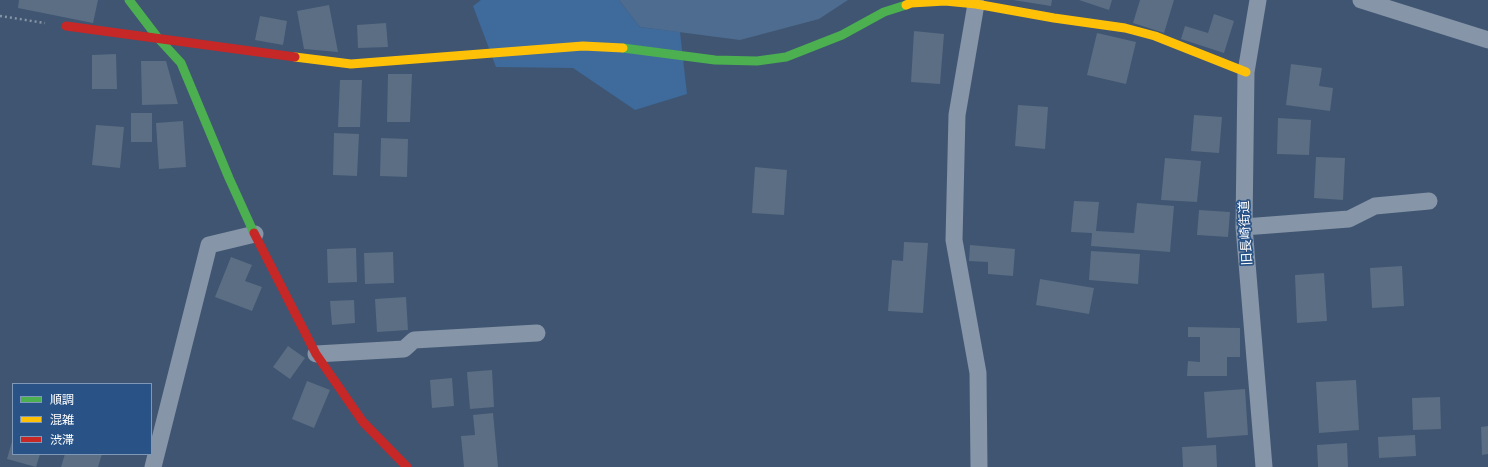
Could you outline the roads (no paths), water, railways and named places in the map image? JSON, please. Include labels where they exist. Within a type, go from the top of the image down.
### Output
[{"type":"street","points":[[129,0],[158,38],[181,63],[255,234],[316,354],[363,422],[407,467]]},
{"type":"street","name":"旧長崎街道","points":[[1258,0],[1246,72],[1244,227],[1264,467]]},
{"type":"street","points":[[1361,0],[1488,40]]},
{"type":"street","points":[[66,26],[351,64],[583,46],[618,48],[715,60],[757,61],[786,57],[842,35],[884,12],[911,3],[945,1],[976,4],[1054,18],[1125,28],[1155,36],[1246,72]]},
{"type":"street","points":[[976,4],[957,115],[954,240],[978,373],[979,467]]},
{"type":"street","points":[[1244,227],[1349,219],[1375,206],[1429,201]]},
{"type":"street","points":[[153,467],[208,245],[255,234]]},
{"type":"street","points":[[316,354],[404,349],[414,340],[537,333]]}]
